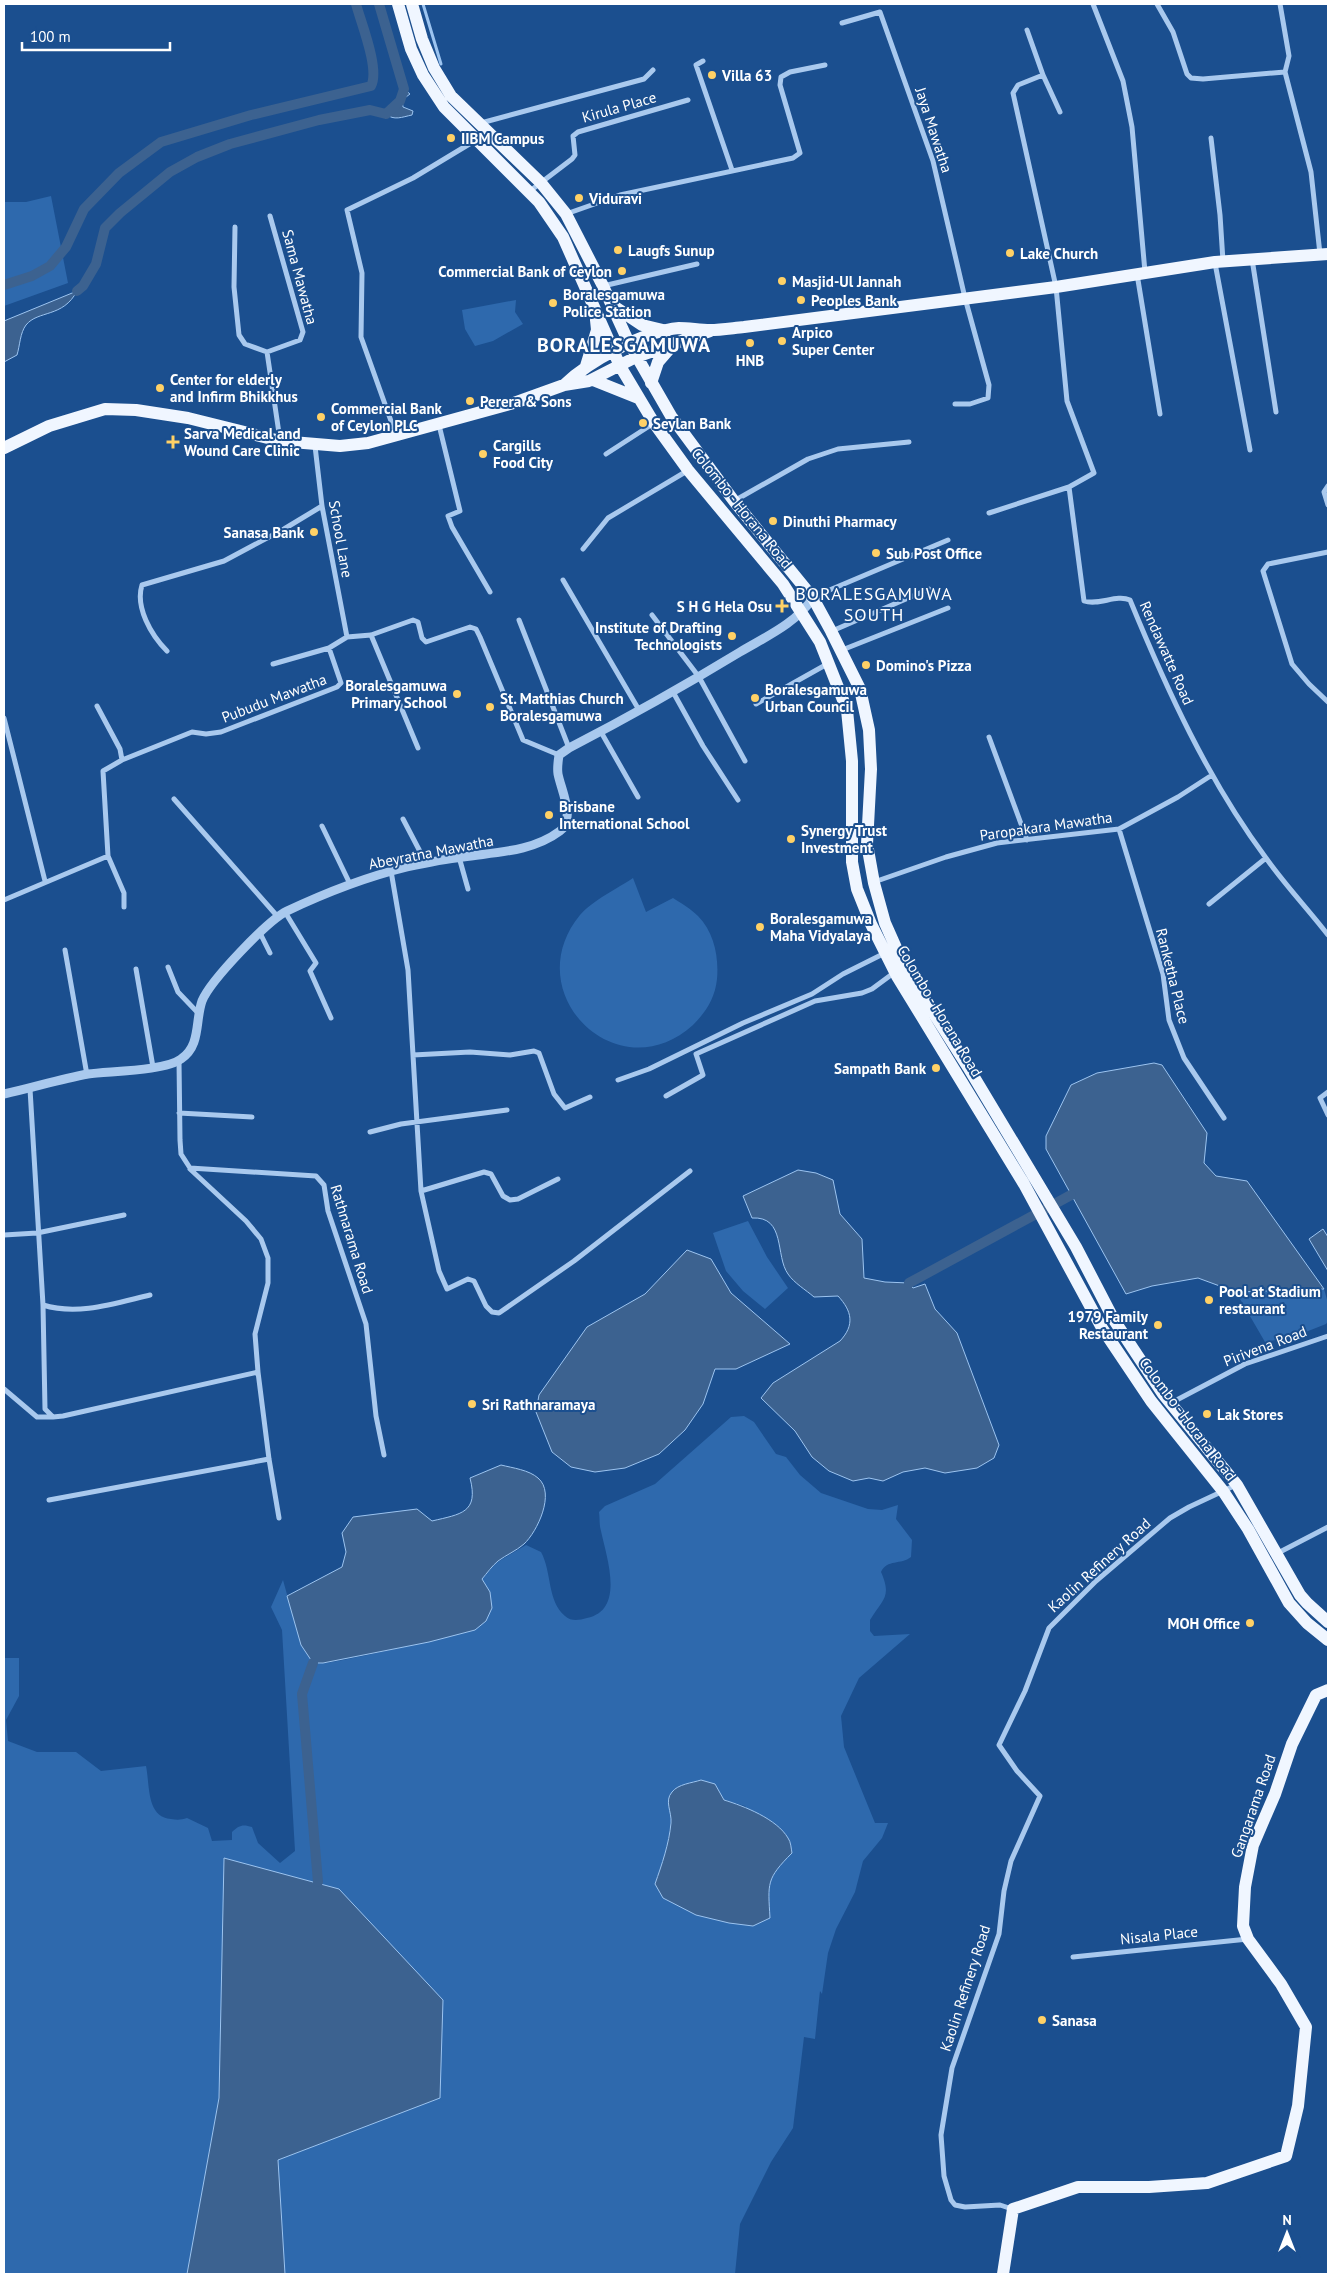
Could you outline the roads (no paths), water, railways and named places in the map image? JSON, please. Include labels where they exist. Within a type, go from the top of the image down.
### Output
[{"type":"main road","name":"Colombo - Horana Road","points":[[398,4],[411,49],[423,75],[444,107],[530,191],[562,237],[620,366],[654,423],[688,470],[783,584],[802,613],[829,663],[847,710],[852,762],[851,833],[854,876],[864,911],[895,972],[1053,1222],[1102,1328],[1161,1413],[1223,1491],[1248,1529],[1289,1603],[1306,1623],[1328,1640]]},
{"type":"main road","name":"Colombo - Horana Road","points":[[412,4],[422,40],[434,68],[451,96],[541,183],[566,214],[603,286],[628,343],[671,416],[734,501],[813,598],[842,650],[860,689],[869,730],[871,770],[867,844],[874,882],[885,923],[905,968],[968,1067],[1038,1198]]},
{"type":"main road","points":[[564,385],[586,366],[628,343],[679,328],[712,330],[1056,286],[1219,262],[1324,254]]},
{"type":"main road","points":[[612,305],[642,325],[668,331]]},
{"type":"main road","points":[[586,366],[597,330],[596,313]]},
{"type":"main road","points":[[4,448],[52,425],[106,409],[136,410],[188,418],[280,441],[340,446],[368,442],[514,403],[564,385],[593,380],[636,357],[705,335],[712,330]]},
{"type":"main road","points":[[651,383],[658,362],[665,351],[673,345]]},
{"type":"main road","points":[[593,380],[638,398]]},
{"type":"main road","name":"Colombo - Horana Road","points":[[1053,1222],[1076,1247],[1114,1320],[1163,1394],[1237,1485],[1300,1595],[1328,1622]]},
{"type":"main road","name":"Gangarama Road","points":[[1013,2209],[1078,2187],[1149,2187],[1207,2183],[1286,2156],[1298,2106],[1306,2027],[1281,1984],[1248,1939],[1243,1926],[1246,1877],[1253,1845],[1275,1794],[1292,1744],[1316,1695],[1328,1690]]},
{"type":"main road","points":[[1003,2274],[1013,2209]]},
{"type":"street","points":[[1093,4],[1123,80],[1132,128],[1141,273],[1160,414]]},
{"type":"street","points":[[1157,4],[1173,32],[1187,74],[1191,78],[1203,79],[1285,72]]},
{"type":"street","points":[[1280,4],[1289,56],[1285,72],[1311,172],[1324,254]]},
{"type":"street","name":"Jaya Mawatha","points":[[842,23],[880,12],[933,161],[965,298]]},
{"type":"street","points":[[1027,30],[1043,75],[1060,112]]},
{"type":"street","points":[[703,61],[696,65],[732,170]]},
{"type":"street","points":[[566,214],[620,195],[793,158],[800,153],[780,85],[781,77],[790,72],[825,65]]},
{"type":"street","points":[[478,123],[644,79],[653,70]]},
{"type":"street","points":[[989,513],[1068,487],[1094,473],[1066,401],[1056,286],[1013,93],[1018,85],[1043,75]]},
{"type":"street","name":"Kirula Place","points":[[530,191],[575,155],[574,136],[578,132],[688,100]]},
{"type":"street","points":[[1211,138],[1220,215],[1219,262],[1250,450]]},
{"type":"street","points":[[396,435],[361,337],[362,273],[347,210],[412,178],[477,139]]},
{"type":"street","name":"Sama Mawatha","points":[[267,352],[300,340],[303,332],[270,216]]},
{"type":"street","points":[[235,226],[234,287],[239,335],[245,344],[267,352],[280,441]]},
{"type":"street","points":[[1252,259],[1276,412]]},
{"type":"street","points":[[603,286],[697,264]]},
{"type":"street","points":[[956,404],[970,404],[988,397],[989,385],[965,298]]},
{"type":"street","points":[[438,423],[460,511],[448,516],[452,527],[490,592]]},
{"type":"street","points":[[606,454],[654,423]]},
{"type":"street","points":[[734,501],[808,460],[838,449],[909,442]]},
{"type":"street","name":"School Lane","points":[[315,445],[322,506],[347,638]]},
{"type":"street","points":[[583,549],[608,518],[688,470]]},
{"type":"street","points":[[1328,486],[1324,492],[1328,505]]},
{"type":"street","name":"Rendawatte Road","points":[[1068,487],[1084,601],[1093,604],[1124,598],[1130,600],[1159,669],[1212,775],[1266,858],[1328,935]]},
{"type":"street","points":[[167,651],[157,641],[148,624],[138,595],[142,585],[224,561],[322,506]]},
{"type":"street","points":[[273,664],[329,648],[347,638],[371,635],[413,620],[418,622],[422,638],[426,642],[470,627],[476,630],[523,740],[559,755],[673,692],[785,625],[802,613],[813,598],[948,540]]},
{"type":"street","points":[[1328,552],[1268,564],[1263,571],[1292,664],[1328,702]]},
{"type":"street","points":[[563,580],[639,710]]},
{"type":"street","points":[[832,631],[929,589]]},
{"type":"street","points":[[842,650],[948,608]]},
{"type":"street","points":[[652,615],[699,677],[745,762]]},
{"type":"street","points":[[519,620],[569,748]]},
{"type":"street","points":[[371,635],[418,748]]},
{"type":"street","name":"Pubudu Mawatha","points":[[122,760],[192,732],[206,734],[221,732],[337,687],[341,683],[329,648]]},
{"type":"street","points":[[756,704],[829,663]]},
{"type":"street","points":[[673,692],[703,746],[738,800]]},
{"type":"street","points":[[97,706],[120,749],[122,760],[102,771],[108,856],[124,893],[124,907]]},
{"type":"street","points":[[4,718],[45,881]]},
{"type":"street","points":[[600,732],[638,796]]},
{"type":"street","points":[[989,736],[1027,840]]},
{"type":"street","name":"Abeyratna Mawatha","points":[[179,1061],[193,1046],[202,1002],[219,976],[260,933],[282,915],[350,884],[390,871],[459,857],[524,848],[540,843],[562,830],[567,809],[558,772],[559,755]]},
{"type":"street","name":"Paropakara Mawatha","points":[[874,882],[946,857],[996,843],[1119,829],[1178,797],[1212,775]]},
{"type":"street","points":[[174,799],[282,915],[316,963],[310,971],[331,1018]]},
{"type":"street","points":[[403,819],[426,864]]},
{"type":"street","points":[[322,826],[350,884]]},
{"type":"street","name":"Ranketha Place","points":[[1119,829],[1163,974],[1169,1020],[1184,1058],[1224,1118]]},
{"type":"street","points":[[4,900],[45,881],[108,856]]},
{"type":"street","points":[[459,857],[468,889]]},
{"type":"street","points":[[1209,904],[1266,858]]},
{"type":"street","points":[[390,871],[408,969],[422,1191],[439,1271],[447,1289],[468,1279],[474,1281],[486,1306],[492,1312],[499,1312],[574,1261],[690,1171]]},
{"type":"street","points":[[260,933],[270,953]]},
{"type":"street","points":[[65,950],[87,1074]]},
{"type":"street","points":[[618,1080],[648,1069],[743,1023],[812,994],[843,974],[885,952]]},
{"type":"street","points":[[168,968],[178,992],[200,1015]]},
{"type":"street","points":[[136,969],[153,1067]]},
{"type":"street","points":[[666,1096],[703,1075],[696,1054],[815,1001],[862,993],[872,989],[895,972]]},
{"type":"street","points":[[413,1055],[470,1052],[510,1054],[534,1051],[539,1053],[554,1094],[565,1108],[590,1097]]},
{"type":"street","points":[[4,1094],[87,1074],[153,1067],[179,1061],[181,1154],[190,1168],[246,1221],[261,1239],[268,1258],[268,1284],[256,1334],[258,1372],[279,1518]]},
{"type":"street","points":[[30,1089],[37,1197],[37,1234],[43,1305],[45,1408],[53,1417]]},
{"type":"street","points":[[1328,1092],[1320,1098],[1328,1114]]},
{"type":"street","points":[[370,1132],[419,1122],[507,1110]]},
{"type":"street","points":[[179,1113],[252,1117]]},
{"type":"street","name":"Rathnarama Road","points":[[190,1168],[316,1176],[324,1185],[328,1212],[366,1324],[376,1416],[384,1455]]},
{"type":"street","points":[[422,1191],[484,1172],[491,1174],[503,1196],[510,1200],[518,1199],[558,1179]]},
{"type":"street","points":[[4,1234],[37,1234],[124,1215]]},
{"type":"street","points":[[43,1305],[57,1310],[98,1308],[150,1295]]},
{"type":"street","name":"Pirivena Road","points":[[1161,1413],[1171,1402],[1245,1364],[1328,1336]]},
{"type":"street","points":[[4,1388],[36,1417],[53,1417],[258,1372]]},
{"type":"street","points":[[49,1500],[269,1459]]},
{"type":"street","name":"Kaolin Refinery Road","points":[[1013,2209],[1000,2205],[965,2207],[955,2205],[951,2200],[944,2176],[941,2135],[952,2068],[999,1934],[1004,1891],[1011,1861],[1040,1796],[1037,1790],[1017,1771],[999,1745],[1025,1691],[1050,1628],[1096,1581],[1170,1518],[1237,1485]]},
{"type":"street","points":[[1276,1554],[1328,1527]]},
{"type":"street","name":"Nisala Place","points":[[1073,1957],[1248,1939]]},
{"type":"waterway","points":[[4,285],[32,276],[50,266],[66,247],[84,209],[119,173],[161,142],[251,115],[371,86],[373,78],[372,58],[356,4]]},
{"type":"waterway","points":[[77,291],[83,286],[96,264],[105,228],[120,213],[170,172],[197,157],[230,144],[319,120],[370,110],[386,114],[400,101],[404,89],[379,4]]},
{"type":"waterway","points":[[423,4],[441,64]]},
{"type":"waterway","points":[[909,1283],[1071,1195]]},
{"type":"waterway","points":[[313,1663],[302,1694],[318,1882]]},
{"type":"place","name":"Villa 63","points":[[712,75]]},
{"type":"place","name":"IIBM Campus","points":[[451,138]]},
{"type":"place","name":"Viduravi","points":[[579,198]]},
{"type":"place","name":"Laugfs Sunup","points":[[618,250]]},
{"type":"place","name":"Lake Church","points":[[1010,253]]},
{"type":"place","name":"Commercial Bank of Ceylon","points":[[622,271]]},
{"type":"place","name":"Masjid-Ul Jannah","points":[[782,281]]},
{"type":"place","name":"Peoples Bank","points":[[801,300]]},
{"type":"place","name":"Boralesgamuwa Police Station","points":[[553,303]]},
{"type":"place","name":"Arpico Super Center","points":[[782,341]]},
{"type":"place","name":"HNB","points":[[750,343]]},
{"type":"place","name":"Center for elderly and Infirm Bhikkhus","points":[[160,388]]},
{"type":"place","name":"Perera & Sons","points":[[470,401]]},
{"type":"place","name":"Commercial Bank of Ceylon PLC","points":[[321,417]]},
{"type":"place","name":"Seylan Bank","points":[[643,423]]},
{"type":"place","name":"Sarva Medical and Wound Care Clinic","points":[[173,442]]},
{"type":"place","name":"Cargills Food City","points":[[483,454]]},
{"type":"place","name":"Dinuthi Pharmacy","points":[[773,521]]},
{"type":"place","name":"Sanasa Bank","points":[[314,532]]},
{"type":"place","name":"Sub Post Office","points":[[876,553]]},
{"type":"place","name":"S H G Hela Osu","points":[[782,606]]},
{"type":"place","name":"Institute of Drafting Technologists","points":[[732,636]]},
{"type":"place","name":"Domino's Pizza","points":[[866,665]]},
{"type":"place","name":"Boralesgamuwa Primary School","points":[[457,694]]},
{"type":"place","name":"Boralesgamuwa Urban Council","points":[[755,698]]},
{"type":"place","name":"St. Matthias Church Boralesgamuwa","points":[[490,707]]},
{"type":"place","name":"Brisbane International School","points":[[549,815]]},
{"type":"place","name":"Synergy Trust Investment","points":[[791,839]]},
{"type":"place","name":"Boralesgamuwa Maha Vidyalaya","points":[[760,927]]},
{"type":"place","name":"Sampath Bank","points":[[936,1068]]},
{"type":"place","name":"Pool at Stadium restaurant","points":[[1209,1300]]},
{"type":"place","name":"1979 Family Restaurant","points":[[1158,1325]]},
{"type":"place","name":"Sri Rathnaramaya","points":[[472,1404]]},
{"type":"place","name":"Lak Stores","points":[[1207,1414]]},
{"type":"place","name":"MOH Office","points":[[1250,1623]]},
{"type":"place","name":"Sanasa","points":[[1042,2020]]},
{"type":"district","name":"BORALESGAMUWA","points":[[624,345]]},
{"type":"district","name":"BORALESGAMUWA SOUTH","points":[[874,603]]}]
